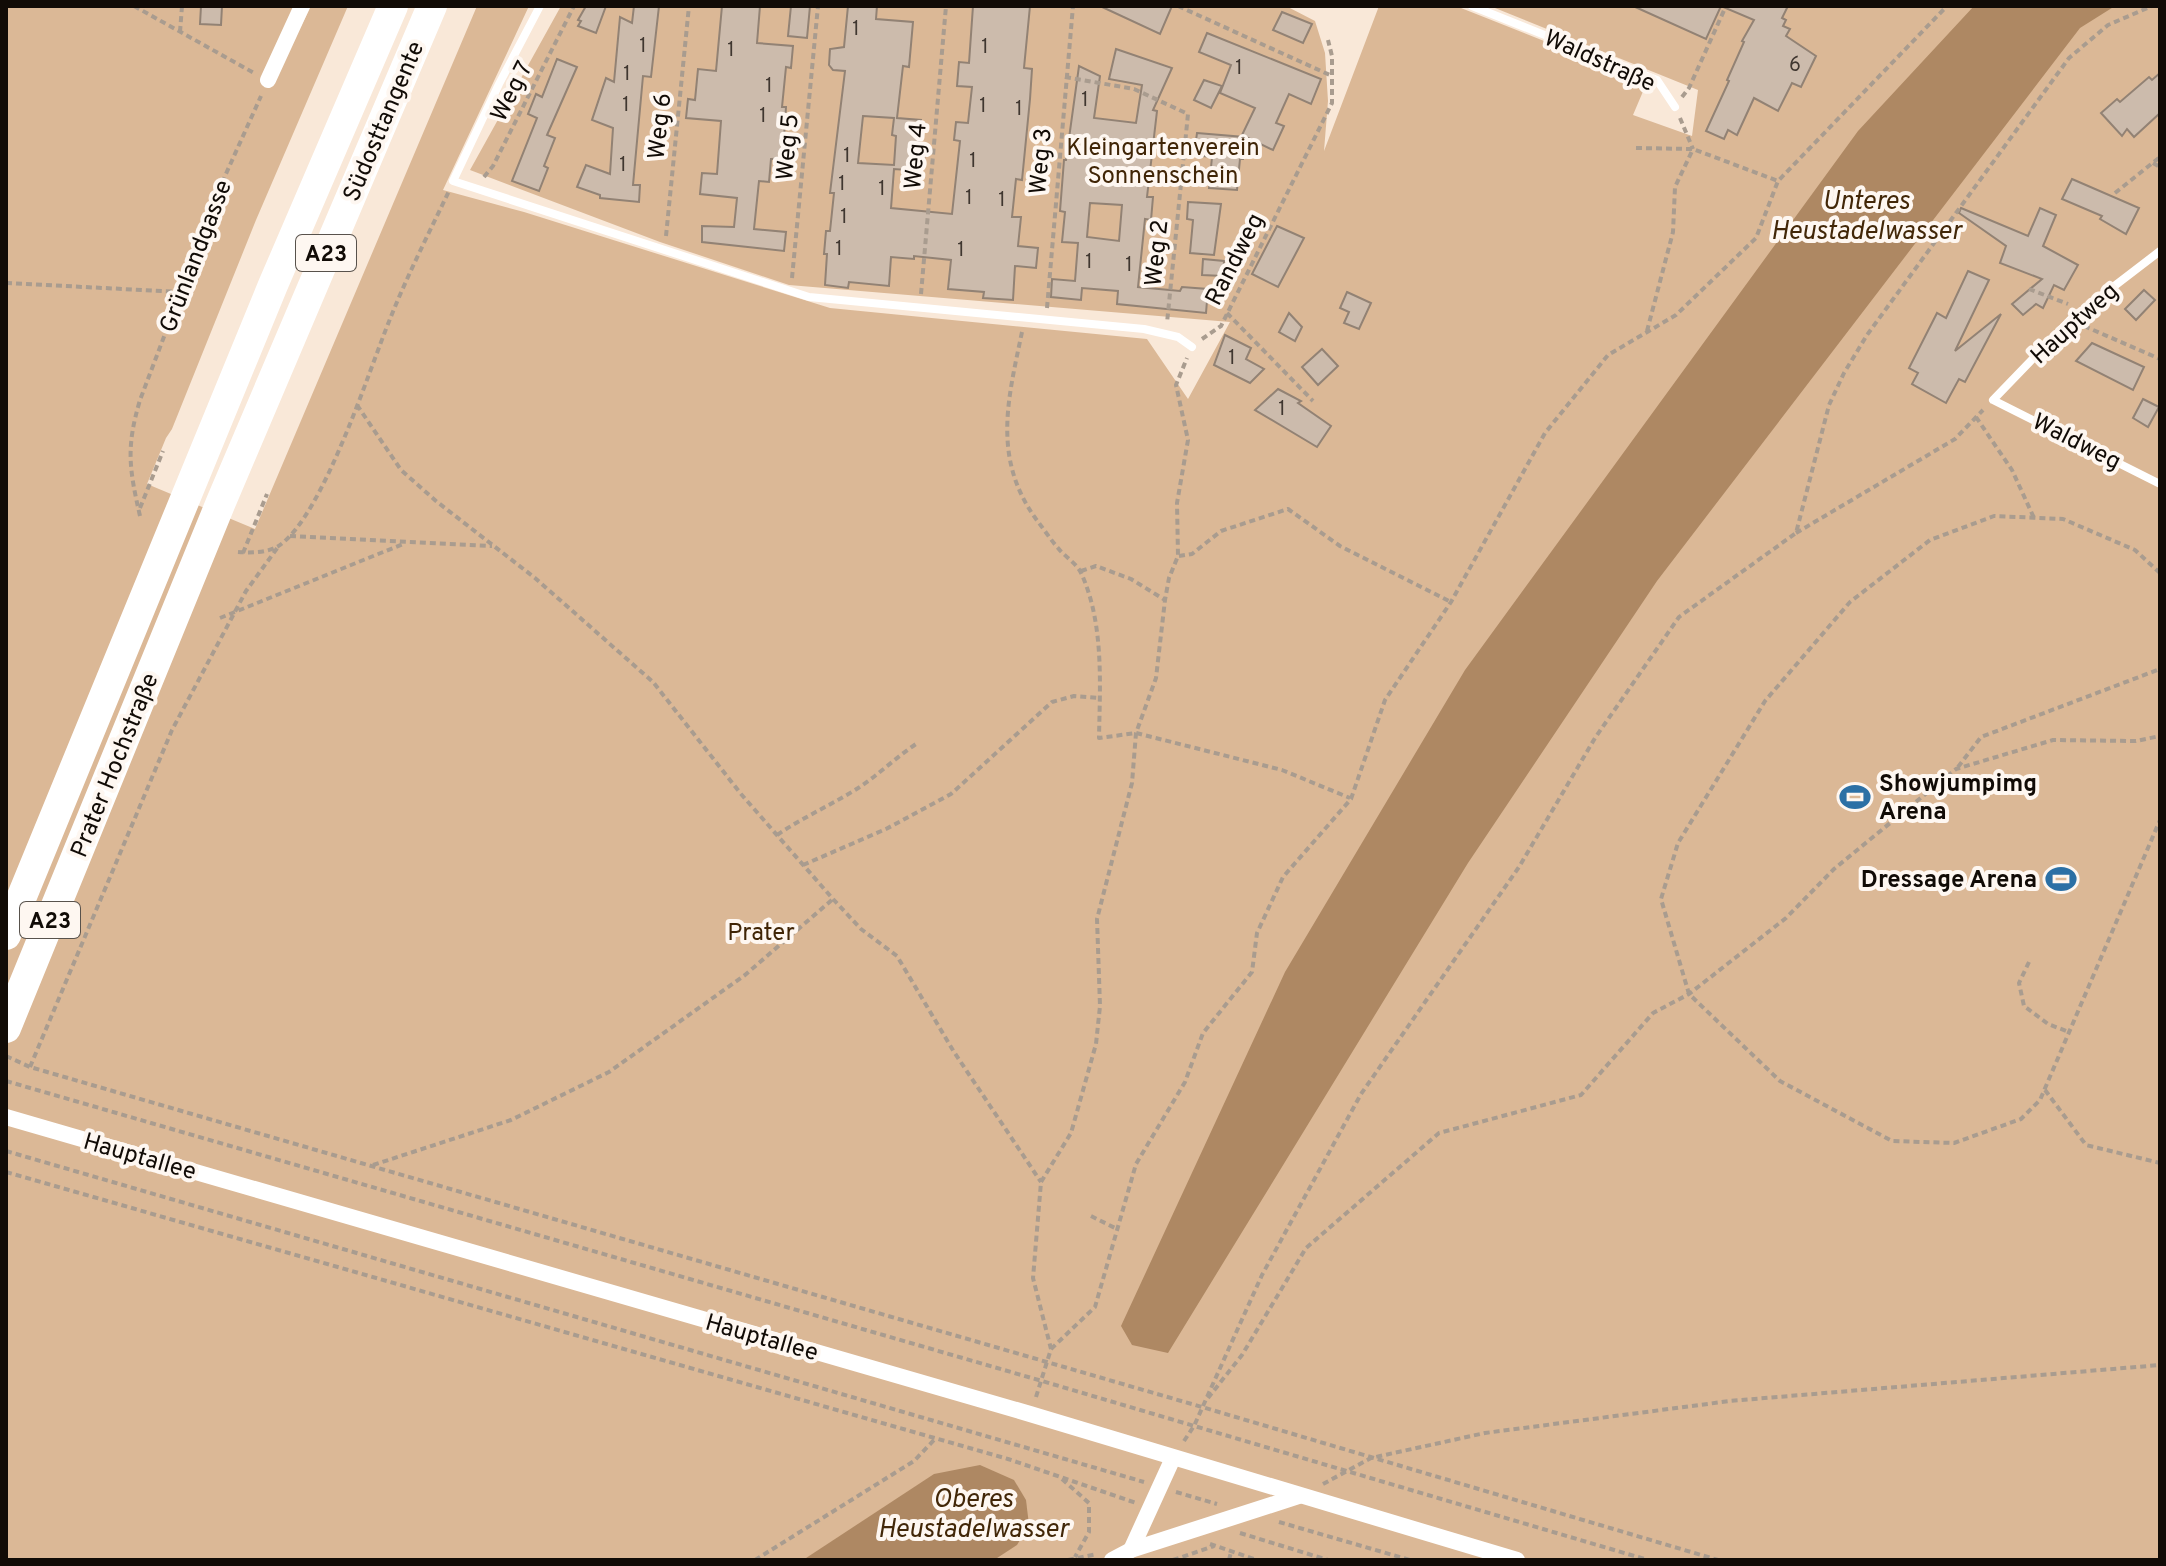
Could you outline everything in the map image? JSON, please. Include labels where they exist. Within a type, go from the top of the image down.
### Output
[{"type":"highway","name":"Südosttangente","points":[[189,489],[393,6]]},
{"type":"highway","name":"Südosttangente","points":[[221,502],[432,6]]},
{"type":"highway","name":"Prater Hochstraße","points":[[6,935],[189,489]]},
{"type":"highway","name":"Prater Hochstraße","points":[[6,1028],[221,502]]},
{"type":"street","points":[[268,80],[302,6]]},
{"type":"street","name":"Hauptallee","points":[[6,1117],[1030,1414],[1517,1560]]},
{"type":"street","points":[[1131,1550],[1173,1458]]},
{"type":"street","points":[[1112,1560],[1131,1550],[1299,1496]]},
{"type":"lane","points":[[540,6],[453,181],[809,297],[1046,319],[1166,334],[1192,347]]},
{"type":"lane","name":"Waldstraße","points":[[1472,6],[1657,80],[1675,107]]},
{"type":"lane","name":"Hauptweg","points":[[1993,400],[2070,320],[2160,251]]},
{"type":"lane","name":"Waldweg","points":[[1993,400],[2160,484]]},
{"type":"path","points":[[134,6],[268,80]]},
{"type":"path","points":[[180,33],[182,6]]},
{"type":"path","name":"Weg 7","points":[[474,188],[493,166],[574,6]]},
{"type":"path","name":"Weg 6","points":[[665,250],[689,6]]},
{"type":"path","name":"Weg 5","points":[[791,292],[818,6]]},
{"type":"path","name":"Weg 4","points":[[920,308],[946,6]]},
{"type":"path","name":"Weg 3","points":[[1046,319],[1073,6]]},
{"type":"path","points":[[1178,6],[1332,76]]},
{"type":"path","points":[[1647,331],[1673,232],[1675,187],[1693,149],[1675,107],[1689,88],[1726,6]]},
{"type":"path","points":[[1796,533],[1829,405],[1867,335],[2069,58],[2108,25],[2152,6]]},
{"type":"path","points":[[1051,1349],[1095,1307],[1136,1164],[1185,1082],[1203,1033],[1252,972],[1257,933],[1283,877],[1351,799],[1385,700],[1451,602],[1545,433],[1608,355],[1676,315],[1756,238],[1778,181],[1945,7]]},
{"type":"path","name":"Randweg","points":[[1192,347],[1221,326],[1332,103],[1328,40]]},
{"type":"path","name":"Weg 2","points":[[1065,77],[1134,89],[1188,114],[1166,334]]},
{"type":"path","name":"Grünlandgasse","points":[[163,451],[140,513],[129,464],[130,431],[225,176],[268,80]]},
{"type":"path","points":[[1636,148],[1693,149],[1778,181]]},
{"type":"path","points":[[2115,193],[2160,157]]},
{"type":"path","points":[[2153,163],[2160,167]]},
{"type":"path","points":[[30,1067],[172,730],[233,613],[258,572],[306,513],[326,476],[391,317],[453,181]]},
{"type":"path","points":[[6,283],[182,292]]},
{"type":"path","points":[[2029,289],[2073,306],[2088,307]]},
{"type":"path","points":[[1227,313],[1313,401]]},
{"type":"path","points":[[1025,318],[1006,406],[1007,447],[1021,498],[1059,550],[1081,571],[1090,597],[1099,646],[1099,738],[1136,733],[1282,770],[1351,799]]},
{"type":"path","points":[[2070,320],[2160,359]]},
{"type":"path","points":[[1030,1414],[1051,1349],[1033,1278],[1041,1182],[1071,1133],[1096,1044],[1100,1006],[1097,919],[1132,783],[1136,733],[1156,678],[1165,600],[1178,556],[1177,503],[1188,440],[1176,385],[1192,347]]},
{"type":"path","points":[[1173,1458],[1194,1426],[1262,1275],[1361,1094],[1519,867],[1595,738],[1679,617],[1796,533],[1955,439],[1993,400]]},
{"type":"path","points":[[357,405],[401,470],[535,578],[653,682],[741,794],[833,899],[861,929],[897,956],[954,1052],[1041,1182]]},
{"type":"path","points":[[1976,417],[2012,470],[2034,518]]},
{"type":"path","points":[[267,494],[241,552],[278,547]]},
{"type":"path","points":[[1178,556],[1192,554],[1221,531],[1288,509],[1340,546],[1451,602]]},
{"type":"path","points":[[2160,573],[2135,550],[2063,519],[1994,516],[1930,540],[1850,602],[1765,701],[1678,843],[1661,899],[1689,994],[1780,1081],[1892,1141],[1954,1143],[2021,1119],[2040,1100],[2160,820]]},
{"type":"path","points":[[289,536],[495,546]]},
{"type":"path","points":[[220,618],[405,543]]},
{"type":"path","points":[[1081,571],[1096,566],[1131,579],[1165,600]]},
{"type":"path","points":[[1202,1407],[1242,1355],[1306,1248],[1439,1133],[1581,1095],[1653,1013],[1689,994],[1786,918],[1834,869],[1956,769],[1981,737],[2160,669]]},
{"type":"path","points":[[803,865],[886,829],[951,794],[1052,702],[1074,696],[1100,698]]},
{"type":"path","points":[[1956,769],[2053,740],[2136,741],[2160,736]]},
{"type":"path","points":[[777,835],[856,790],[916,744]]},
{"type":"path","points":[[372,1166],[511,1120],[609,1072],[745,975],[833,899]]},
{"type":"path","points":[[2029,962],[2019,983],[2024,1006],[2048,1024],[2069,1032]]},
{"type":"path","points":[[6,1056],[30,1067],[1718,1560]]},
{"type":"path","points":[[6,1081],[1648,1560]]},
{"type":"path","points":[[2045,1090],[2086,1145],[2160,1163]]},
{"type":"path","points":[[6,1151],[1410,1560]]},
{"type":"path","points":[[6,1172],[935,1439],[1150,1507]]},
{"type":"path","points":[[1091,1216],[1117,1229]]},
{"type":"path","points":[[1299,1496],[1371,1458],[1485,1433],[1730,1401],[2160,1365]]},
{"type":"path","points":[[755,1560],[914,1461],[935,1439]]},
{"type":"path","points":[[1059,1477],[1089,1503],[1089,1532],[1075,1557]]},
{"type":"path","points":[[1211,1524],[1328,1560]]},
{"type":"path","points":[[1189,1531],[1214,1546],[1257,1560]]},
{"type":"path","points":[[1173,1560],[1214,1546]]},
{"type":"path","points":[[1229,1560],[1231,1552]]},
{"type":"green space","name":"Prater","points":[[6,6],[297,6],[301,26],[311,6],[348,6],[147,484],[255,529],[477,6],[529,6],[443,190],[524,212],[830,308],[1147,339],[1188,399],[1230,322],[789,285],[660,242],[470,170],[561,6],[1286,6],[1315,21],[1325,53],[1328,101],[1324,151],[1379,6],[1456,6],[1647,82],[1633,115],[1692,136],[1698,90],[1490,6],[2160,6],[2160,1560],[6,1560]]},
{"type":"water","name":"Unteres Heustadelwasser","points":[[1974,6],[2115,6],[2080,28],[1657,581],[1468,863],[1168,1353],[1132,1345],[1121,1326],[1285,972],[1465,670],[1858,131]]},
{"type":"water","name":"Oberes Heustadelwasser","points":[[980,1465],[1014,1480],[1026,1500],[1029,1525],[1017,1545],[994,1560],[803,1560],[934,1474]]},
{"type":"building","points":[[201,6],[222,6],[221,25],[200,24]]},
{"type":"building","points":[[586,6],[606,6],[596,33],[578,26]]},
{"type":"building","points":[[634,6],[659,6],[651,77],[643,76],[633,185],[640,185],[639,202],[600,198],[600,195],[577,187],[586,165],[610,174],[613,128],[592,120],[606,78],[614,82],[620,17],[632,23]]},
{"type":"building","points":[[722,6],[760,6],[757,43],[793,46],[791,68],[786,67],[782,107],[786,107],[784,137],[798,141],[796,158],[771,159],[769,182],[759,181],[754,229],[786,232],[784,251],[702,242],[702,226],[734,227],[737,198],[700,194],[702,173],[717,174],[721,121],[686,118],[688,99],[695,100],[698,69],[716,71]]},
{"type":"building","points":[[791,6],[810,6],[807,38],[788,36]]},
{"type":"building","points":[[848,6],[877,6],[876,19],[913,22],[909,67],[903,66],[897,118],[921,120],[919,144],[925,144],[924,165],[921,165],[921,171],[894,169],[891,208],[952,214],[960,141],[954,140],[956,122],[968,123],[972,87],[957,86],[959,62],[969,63],[973,6],[1030,6],[1024,68],[1032,69],[1030,99],[1022,180],[1016,179],[1012,217],[1021,217],[1018,246],[1038,248],[1036,268],[1015,266],[1013,300],[983,298],[984,292],[948,289],[951,260],[914,256],[914,259],[891,257],[889,286],[849,282],[848,288],[825,285],[826,231],[830,231],[834,193],[830,193],[845,71],[833,70],[829,65],[830,49],[844,47]],"holes":[[[863,116],[894,118],[894,165],[858,163]]]},
{"type":"building","points":[[1100,6],[1172,6],[1160,34]]},
{"type":"building","points":[[1633,6],[1721,6],[1706,39]]},
{"type":"building","points":[[1721,6],[1788,6],[1782,18],[1786,20],[1783,26],[1790,29],[1786,36],[1816,56],[1801,87],[1792,83],[1778,111],[1754,98],[1737,135],[1728,130],[1724,139],[1706,131],[1729,81],[1742,41],[1754,20]]},
{"type":"building","points":[[1282,12],[1312,24],[1303,43],[1273,30]]},
{"type":"building","points":[[1207,33],[1321,79],[1311,104],[1289,94],[1276,123],[1284,126],[1273,150],[1242,135],[1255,108],[1220,93],[1231,65],[1199,52]]},
{"type":"building","points":[[1116,49],[1172,68],[1153,110],[1157,111],[1147,197],[1153,197],[1151,220],[1145,219],[1138,287],[1180,291],[1182,287],[1208,289],[1206,313],[1117,304],[1118,291],[1082,288],[1081,300],[1051,297],[1052,279],[1075,281],[1078,243],[1062,242],[1065,212],[1060,211],[1064,160],[1079,66],[1100,76],[1094,118],[1136,123],[1142,85],[1109,79]],"holes":[[[1090,203],[1122,205],[1119,241],[1087,237]]]},
{"type":"building","points":[[557,59],[577,67],[547,135],[555,138],[544,166],[548,168],[539,191],[512,181],[537,118],[528,114],[536,94],[542,97]]},
{"type":"building","points":[[2160,73],[2160,113],[2134,137],[2127,129],[2122,136],[2101,113],[2117,99],[2120,102],[2149,77],[2152,80]]},
{"type":"building","points":[[1204,80],[1222,86],[1211,108],[1194,100]]},
{"type":"building","points":[[1197,133],[1244,137],[1237,190],[1209,188],[1212,157],[1194,155]]},
{"type":"building","points":[[2072,179],[2139,208],[2126,234],[2100,219],[2102,216],[2062,199]]},
{"type":"building","points":[[1188,202],[1221,204],[1214,255],[1190,253],[1193,220],[1187,219]]},
{"type":"building","points":[[1961,208],[2028,236],[2040,208],[2056,215],[2043,246],[2078,265],[2064,290],[2054,285],[2043,308],[2036,304],[2023,315],[2012,304],[2042,279],[2000,263],[2006,246],[1959,213]]},
{"type":"building","points":[[1277,226],[1304,238],[1278,287],[1252,274]]},
{"type":"building","points":[[1203,259],[1224,261],[1223,276],[1202,275]]},
{"type":"building","points":[[1968,271],[1989,280],[1955,351],[2001,314],[1965,382],[1959,379],[1946,403],[1912,384],[1918,373],[1909,368],[1937,313],[1946,318]]},
{"type":"building","points":[[2144,290],[2155,300],[2136,320],[2125,309]]},
{"type":"building","points":[[1347,292],[1371,303],[1359,329],[1344,323],[1349,312],[1340,308]]},
{"type":"building","points":[[1289,313],[1302,327],[1295,341],[1279,332]]},
{"type":"building","points":[[1225,335],[1251,348],[1246,359],[1264,369],[1250,383],[1214,365]]},
{"type":"building","points":[[2092,343],[2144,367],[2133,390],[2076,361]]},
{"type":"building","points":[[1322,349],[1338,366],[1318,385],[1302,367]]},
{"type":"building","points":[[1278,389],[1301,401],[1298,403],[1331,426],[1317,447],[1255,410]]},
{"type":"building","points":[[2143,399],[2159,407],[2148,427],[2133,418]]},
{"type":"place","name":"Showjumpimg Arena","points":[[1855,797]]},
{"type":"place","name":"Dressage Arena","points":[[2061,879]]},
{"type":"park label","name":"Kleingartenverein Sonnenschein","points":[[1163,161]]}]
